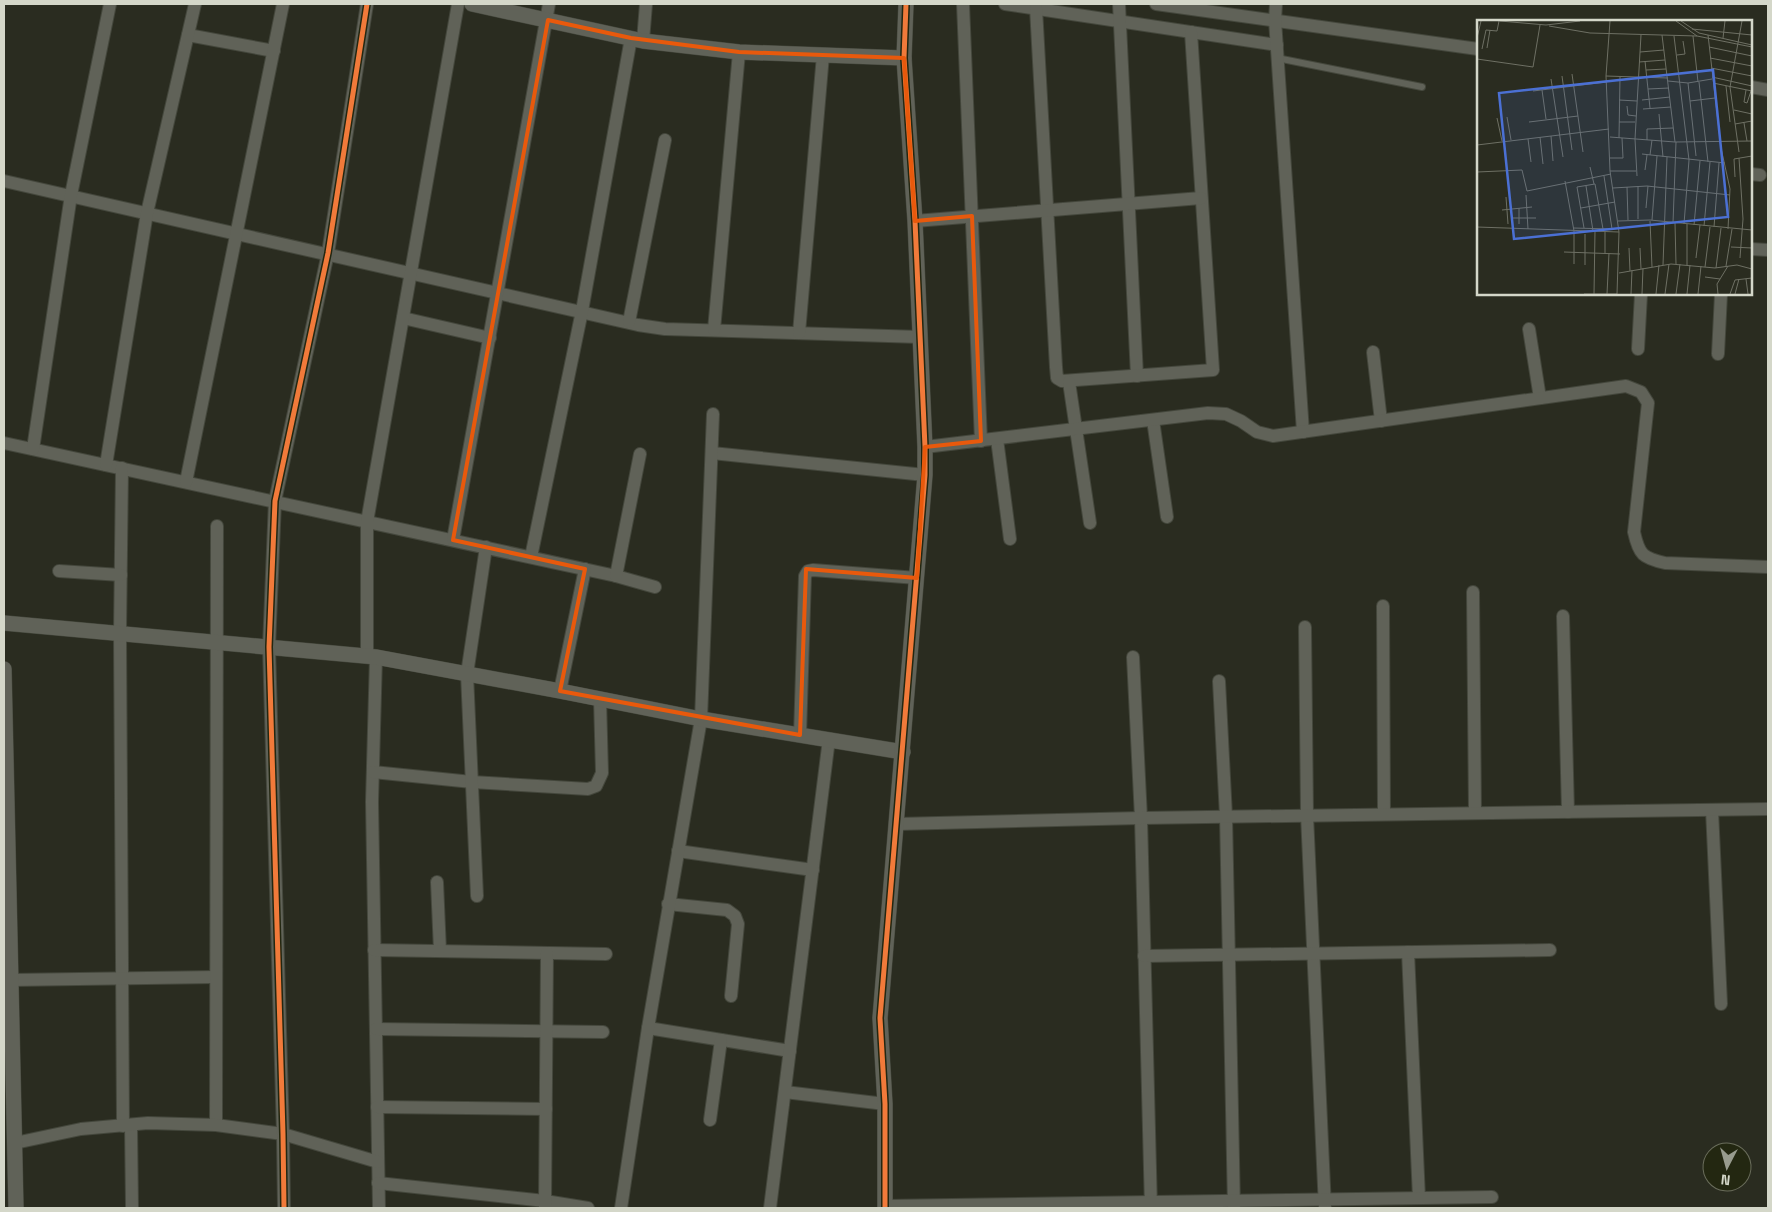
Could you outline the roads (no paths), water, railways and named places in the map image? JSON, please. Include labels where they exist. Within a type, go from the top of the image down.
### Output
[{"type":"street","points":[[32,449],[71,195],[110,4]]},
{"type":"street","points":[[106,465],[147,212],[195,4]]},
{"type":"street","points":[[186,482],[283,4]]},
{"type":"street","points":[[284,1208],[269,647],[275,502],[328,253],[367,4]]},
{"type":"street","points":[[378,1208],[373,772],[367,522],[458,4]]},
{"type":"street","points":[[472,4],[637,40],[739,52],[904,58]]},
{"type":"street","points":[[453,540],[548,20],[549,4]]},
{"type":"street","points":[[531,557],[646,4]]},
{"type":"street","points":[[906,4],[904,58],[915,221],[925,476],[880,1018],[885,1104],[885,1207],[1325,1204],[1419,1198],[1492,1197]]},
{"type":"street","points":[[963,4],[982,441]]},
{"type":"street","points":[[1005,4],[1191,32],[1277,52]]},
{"type":"street","points":[[1120,4],[1138,376]]},
{"type":"street","points":[[1156,4],[1477,49]]},
{"type":"street","points":[[1276,4],[1277,52],[1303,432]]},
{"type":"street","points":[[1036,8],[1056,367],[1058,378],[1062,381],[1069,382],[1212,370],[1191,32]]},
{"type":"street","points":[[188,35],[274,52]]},
{"type":"street","points":[[714,330],[739,52]]},
{"type":"street","points":[[800,333],[823,55]]},
{"type":"street","points":[[1752,87],[1768,90]]},
{"type":"street","points":[[630,322],[664,140]]},
{"type":"street","points":[[4,181],[666,329],[920,337]]},
{"type":"street","points":[[915,221],[1202,198]]},
{"type":"street","points":[[1752,249],[1768,250]]},
{"type":"street","points":[[1638,349],[1641,295]]},
{"type":"street","points":[[1718,354],[1721,295]]},
{"type":"street","points":[[403,318],[490,338]]},
{"type":"street","points":[[1530,329],[1540,398]]},
{"type":"street","points":[[1373,352],[1382,420]]},
{"type":"street","points":[[1069,382],[1090,523]]},
{"type":"street","points":[[925,447],[1208,413],[1226,414],[1241,421],[1256,432],[1273,436],[1626,386],[1641,392],[1648,403],[1634,532],[1637,548],[1649,560],[1665,563],[1768,568]]},
{"type":"street","points":[[621,1208],[668,904],[701,719],[713,414]]},
{"type":"street","points":[[1153,420],[1167,517]]},
{"type":"street","points":[[997,438],[1010,539]]},
{"type":"street","points":[[4,443],[486,547],[655,586]]},
{"type":"street","points":[[712,453],[925,476]]},
{"type":"street","points":[[616,576],[640,454]]},
{"type":"street","points":[[122,468],[120,634],[122,978],[132,1208]]},
{"type":"street","points":[[216,526],[216,1125]]},
{"type":"street","points":[[477,896],[467,674],[486,547]]},
{"type":"street","points":[[560,691],[585,569]]},
{"type":"street","points":[[59,571],[121,575]]},
{"type":"street","points":[[800,735],[805,576],[808,571],[917,578]]},
{"type":"street","points":[[1473,592],[1475,813]]},
{"type":"street","points":[[1383,606],[1384,814]]},
{"type":"street","points":[[1563,616],[1568,812]]},
{"type":"street","points":[[4,623],[371,657],[701,719],[902,752]]},
{"type":"street","points":[[1305,627],[1307,815],[1325,1204]]},
{"type":"street","points":[[1133,657],[1141,818],[1150,1205]]},
{"type":"street","points":[[4,669],[10,980],[9,1106],[16,1208]]},
{"type":"street","points":[[1219,681],[1226,816],[1234,1204]]},
{"type":"street","points":[[373,772],[472,782],[588,789],[596,786],[602,773],[600,699]]},
{"type":"street","points":[[770,1208],[829,739]]},
{"type":"street","points":[[897,824],[1226,816],[1768,809]]},
{"type":"street","points":[[1712,810],[1721,1004]]},
{"type":"street","points":[[678,851],[813,870]]},
{"type":"street","points":[[437,882],[440,951]]},
{"type":"street","points":[[668,904],[727,910],[735,916],[738,924],[731,996]]},
{"type":"street","points":[[374,950],[606,954]]},
{"type":"street","points":[[1144,956],[1550,950]]},
{"type":"street","points":[[1408,952],[1419,1198]]},
{"type":"street","points":[[545,1205],[547,953]]},
{"type":"street","points":[[10,980],[216,977]]},
{"type":"street","points":[[648,1028],[790,1051]]},
{"type":"street","points":[[376,1029],[603,1032]]},
{"type":"street","points":[[710,1120],[721,1040]]},
{"type":"street","points":[[785,1092],[885,1104]]},
{"type":"street","points":[[377,1107],[546,1109]]},
{"type":"street","points":[[11,1149],[81,1129],[148,1123],[216,1125],[283,1134],[378,1162]]},
{"type":"street","points":[[378,1183],[545,1205],[588,1208]]},
{"type":"lane","points":[[1277,52],[1422,87]]}]
